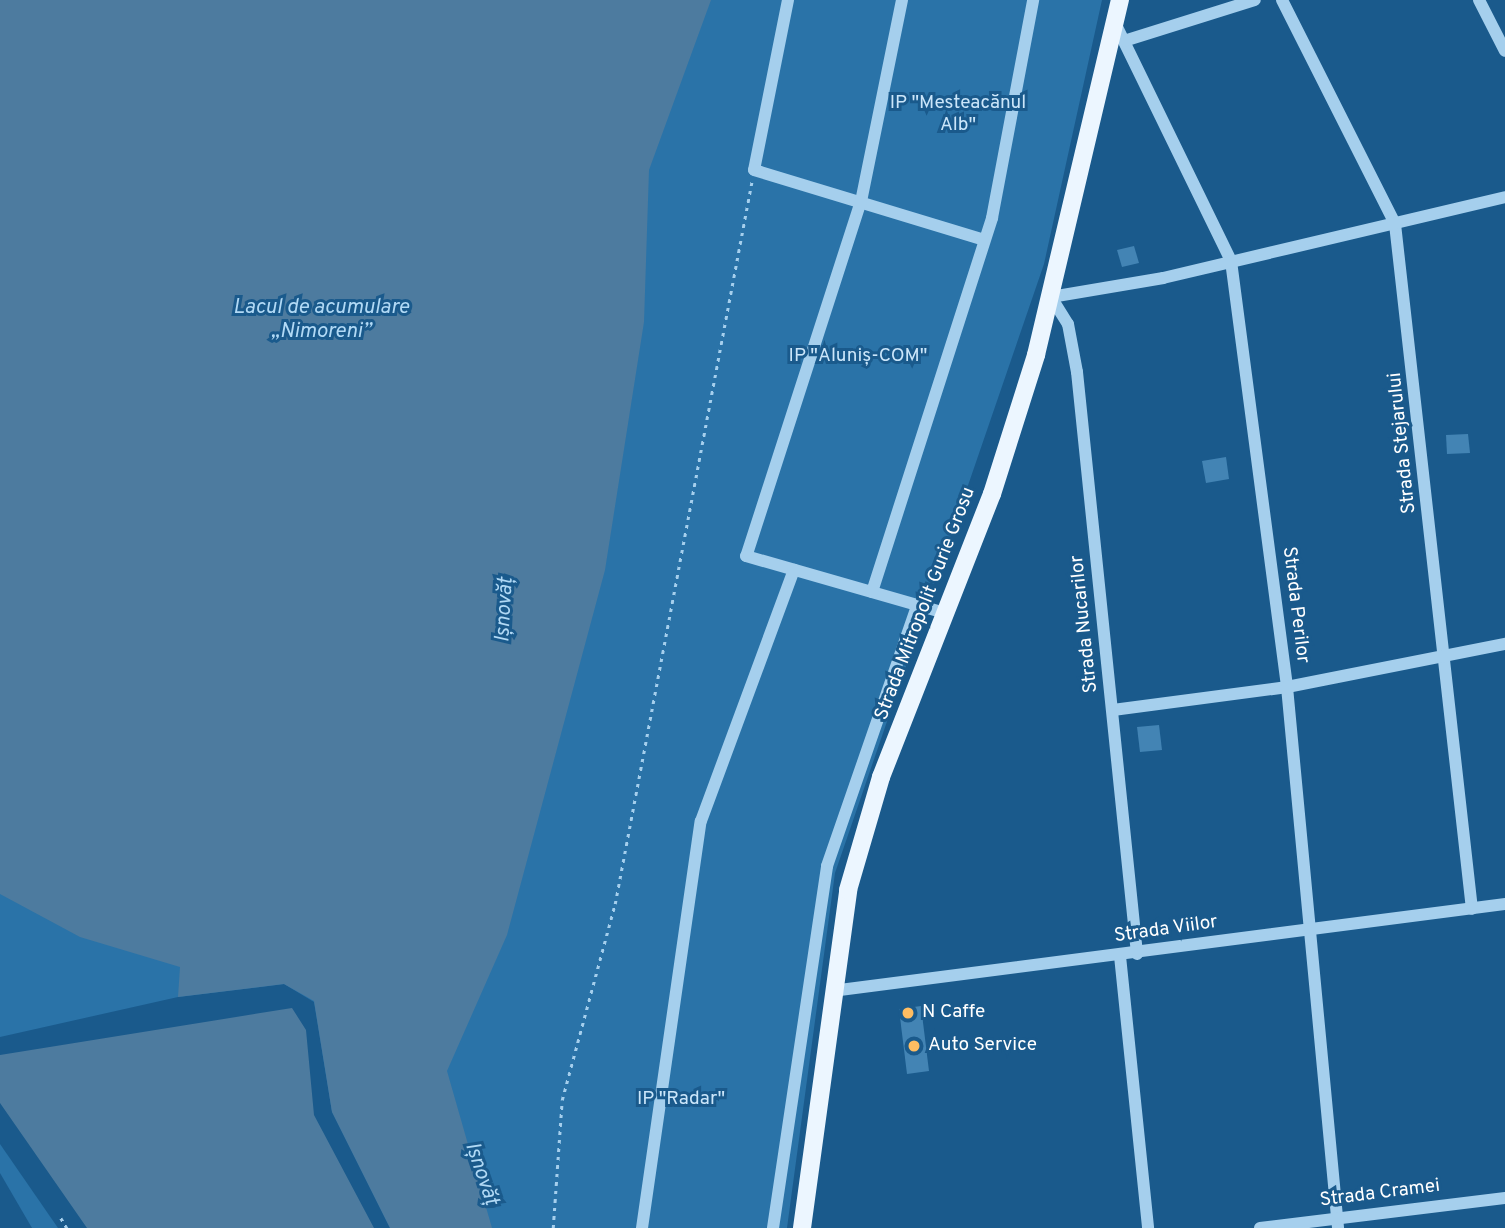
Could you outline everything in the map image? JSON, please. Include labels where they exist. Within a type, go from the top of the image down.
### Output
[{"type":"main road","name":"Strada Mitropolit Gurie Grosu","points":[[802,1228],[832,991],[863,835],[992,494],[1051,297],[1120,0]]},
{"type":"street","points":[[788,0],[754,170],[984,240]]},
{"type":"street","points":[[902,0],[861,201],[746,556],[946,613]]},
{"type":"street","points":[[872,592],[984,240],[1033,0]]},
{"type":"street","points":[[1124,41],[1255,0]]},
{"type":"street","name":"Strada Stejarului","points":[[1282,0],[1395,224],[1472,909]]},
{"type":"street","points":[[1479,0],[1505,51]]},
{"type":"street","name":"Strada Perilor","points":[[1115,23],[1231,261],[1287,687],[1337,1224]]},
{"type":"street","points":[[1051,297],[1231,261],[1505,197]]},
{"type":"street","name":"Strada Nucarilor","points":[[1051,297],[1068,324],[1077,372],[1138,954]]},
{"type":"street","points":[[642,1228],[701,821],[794,570]]},
{"type":"street","points":[[773,1228],[827,866],[917,606]]},
{"type":"street","points":[[1113,710],[1287,687],[1505,644]]},
{"type":"street","name":"Strada Viilor","points":[[832,991],[1138,954],[1310,928],[1505,904]]},
{"type":"street","points":[[1120,956],[1148,1228]]},
{"type":"street","points":[[1505,1198],[1505,1204]]},
{"type":"street","name":"Strada Cramei","points":[[1260,1228],[1337,1224],[1505,1198]]},
{"type":"path","points":[[553,1228],[562,1100],[615,904],[754,170]]},
{"type":"path","points":[[61,1218],[67,1228]]},
{"type":"green space","points":[[698,0],[1102,0],[1044,264],[835,873],[787,1228],[390,1228],[332,1112],[314,1002],[284,984],[178,997],[0,1037],[0,680],[635,165]]},
{"type":"green space","points":[[0,1144],[58,1228],[32,1228],[0,1173]]},
{"type":"water","name":"Lacul de acumulare „Nimoreni”","points":[[0,0],[711,0],[649,170],[644,322],[605,570],[507,935],[447,1071],[492,1228],[390,1228],[332,1112],[314,1001],[284,984],[178,997],[180,967],[80,937],[0,894]]},
{"type":"water","points":[[292,1008],[306,1030],[314,1115],[374,1228],[87,1228],[0,1103],[0,1055]]},
{"type":"building","points":[[1134,246],[1139,263],[1122,267],[1117,250]]},
{"type":"building","points":[[1468,434],[1470,453],[1447,454],[1446,435]]},
{"type":"building","points":[[1226,457],[1229,479],[1206,483],[1202,461]]},
{"type":"building","points":[[1159,725],[1162,750],[1140,752],[1137,727]]},
{"type":"building","points":[[921,1006],[929,1071],[907,1074],[899,1009]]},
{"type":"place","name":"N Caffe","points":[[908,1013]]},
{"type":"place","name":"Auto Service","points":[[914,1046]]},
{"type":"park label","name":"IP \"Mesteacănul Alb\"","points":[[958,115]]},
{"type":"park label","name":"IP \"Aluniș-COM\"","points":[[858,357]]},
{"type":"park label","name":"IP \"Radar\"","points":[[681,1100]]},
{"type":"water label","name":"Ișnovăț","points":[[505,610]]},
{"type":"water label","name":"Ișnovăț","points":[[481,1174]]}]
